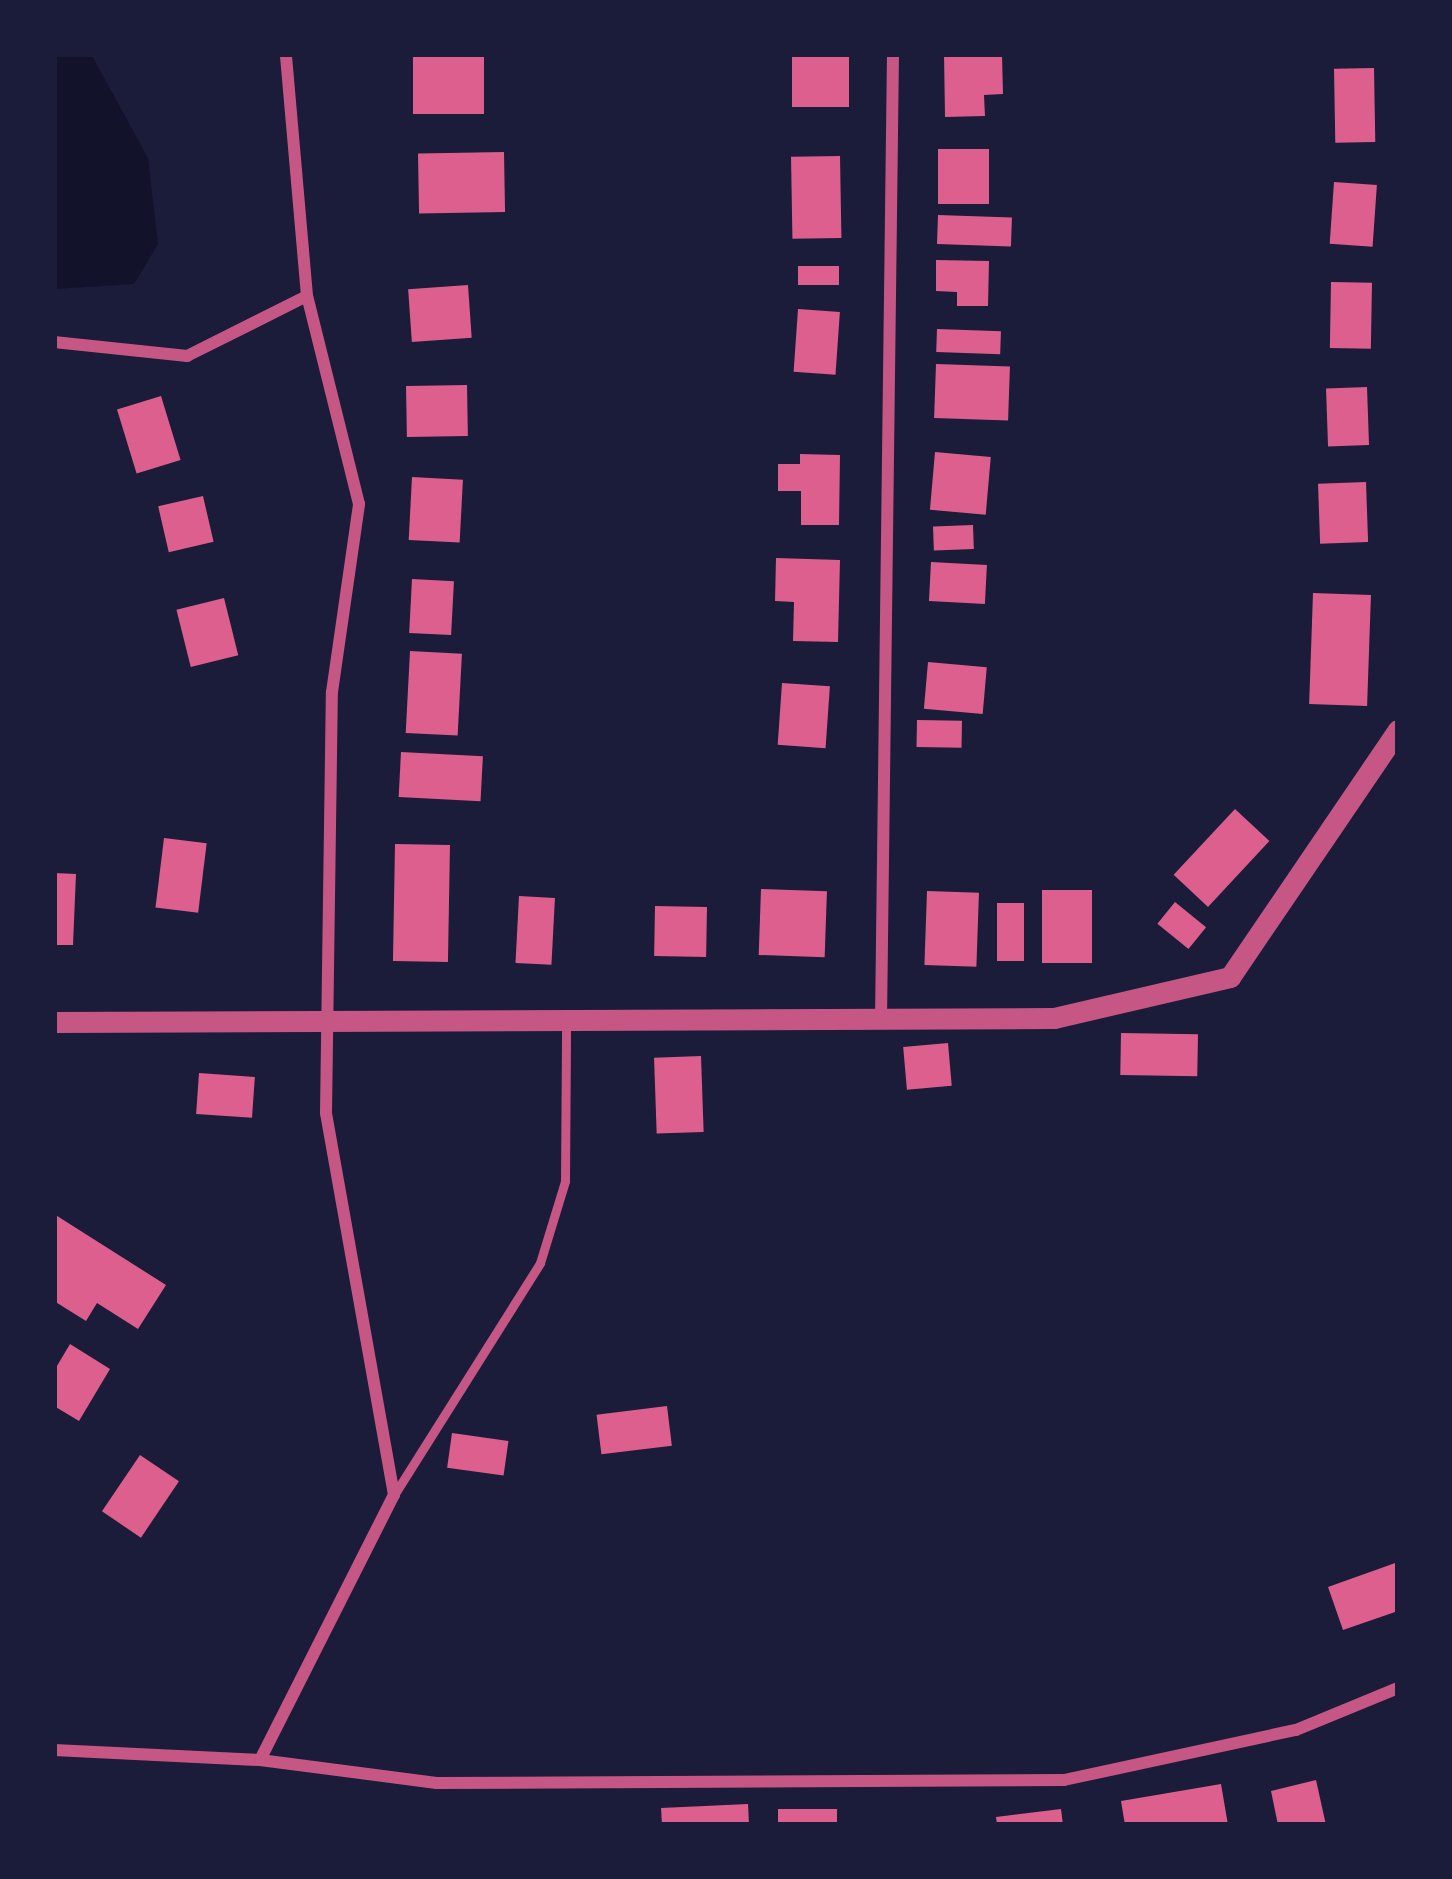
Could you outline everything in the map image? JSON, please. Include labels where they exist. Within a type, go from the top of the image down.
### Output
[{"type":"street","points":[[260,1760],[394,1495],[326,1113],[332,1026],[332,692],[359,504],[307,296],[286,54]]},
{"type":"street","points":[[881,1021],[893,54]]},
{"type":"street","points":[[54,342],[187,356],[307,296]]},
{"type":"street","points":[[54,1022],[332,1026],[1054,1018],[1230,977],[1398,730]]},
{"type":"street","points":[[54,1750],[260,1760],[436,1783],[1064,1780],[1296,1730],[1398,1688]]},
{"type":"lane","points":[[394,1495],[540,1263],[565,1181],[566,1024]]},
{"type":"shaded area","points":[[54,54],[91,54],[148,158],[158,244],[134,284],[54,289]]},
{"type":"building","points":[[413,54],[484,54],[484,114],[413,114]]},
{"type":"building","points":[[792,54],[849,54],[849,107],[792,107]]},
{"type":"building","points":[[944,54],[1002,54],[1003,94],[984,95],[985,116],[945,117]]},
{"type":"building","points":[[1374,68],[1375,142],[1335,143],[1334,69]]},
{"type":"building","points":[[938,149],[989,149],[989,204],[938,204]]},
{"type":"building","points":[[504,152],[505,212],[419,213],[418,154]]},
{"type":"building","points":[[840,156],[841,238],[792,239],[791,157]]},
{"type":"building","points":[[1334,182],[1377,185],[1373,247],[1330,244]]},
{"type":"building","points":[[938,215],[1012,218],[1011,247],[937,244]]},
{"type":"building","points":[[936,260],[989,261],[988,306],[957,306],[957,292],[936,291]]},
{"type":"building","points":[[798,266],[839,266],[839,285],[798,285]]},
{"type":"building","points":[[1331,282],[1372,283],[1371,349],[1330,348]]},
{"type":"building","points":[[468,285],[472,338],[412,342],[408,289]]},
{"type":"building","points":[[798,309],[840,312],[836,375],[794,372]]},
{"type":"building","points":[[937,329],[1001,331],[1000,354],[936,352]]},
{"type":"building","points":[[936,364],[1010,367],[1008,421],[934,418]]},
{"type":"building","points":[[467,385],[468,436],[407,437],[406,386]]},
{"type":"building","points":[[1367,387],[1369,445],[1328,446],[1326,388]]},
{"type":"building","points":[[161,396],[181,460],[137,474],[117,409]]},
{"type":"building","points":[[935,452],[991,457],[986,515],[930,510]]},
{"type":"building","points":[[800,454],[840,455],[839,525],[801,525],[801,491],[778,491],[778,464],[800,464]]},
{"type":"building","points":[[412,477],[463,480],[460,543],[409,540]]},
{"type":"building","points":[[1366,482],[1368,542],[1320,544],[1318,484]]},
{"type":"building","points":[[203,496],[214,542],[169,552],[158,506]]},
{"type":"building","points":[[973,525],[974,549],[934,550],[933,526]]},
{"type":"building","points":[[776,558],[840,560],[838,642],[793,641],[794,602],[775,601]]},
{"type":"building","points":[[931,562],[987,565],[985,604],[929,601]]},
{"type":"building","points":[[412,579],[454,581],[451,635],[409,633]]},
{"type":"building","points":[[1313,593],[1371,595],[1367,706],[1309,704]]},
{"type":"building","points":[[224,598],[238,655],[191,667],[176,610]]},
{"type":"building","points":[[410,651],[462,654],[458,736],[406,733]]},
{"type":"building","points":[[928,662],[987,667],[983,714],[924,709]]},
{"type":"building","points":[[782,683],[830,686],[826,748],[778,745]]},
{"type":"building","points":[[917,720],[962,721],[962,748],[917,747]]},
{"type":"building","points":[[401,752],[483,756],[481,801],[399,797]]},
{"type":"building","points":[[1235,809],[1269,841],[1208,907],[1174,875]]},
{"type":"building","points":[[164,838],[207,843],[198,913],[155,907]]},
{"type":"building","points":[[395,844],[450,845],[448,962],[393,961]]},
{"type":"building","points":[[54,873],[76,874],[73,945],[54,945]]},
{"type":"building","points":[[761,889],[827,891],[825,957],[759,955]]},
{"type":"building","points":[[1042,890],[1092,890],[1092,963],[1042,963]]},
{"type":"building","points":[[927,891],[979,893],[976,967],[924,965]]},
{"type":"building","points":[[519,896],[555,898],[551,965],[515,963]]},
{"type":"building","points":[[1175,902],[1206,927],[1188,949],[1157,924]]},
{"type":"building","points":[[997,903],[1024,903],[1024,961],[997,961]]},
{"type":"building","points":[[655,906],[707,907],[706,957],[654,956]]},
{"type":"building","points":[[1121,1033],[1198,1034],[1197,1076],[1120,1075]]},
{"type":"building","points":[[948,1043],[952,1086],[907,1090],[903,1047]]},
{"type":"building","points":[[701,1056],[704,1132],[657,1134],[654,1058]]},
{"type":"building","points":[[199,1073],[255,1077],[252,1118],[196,1114]]},
{"type":"building","points":[[54,1214],[166,1285],[138,1329],[97,1303],[86,1321],[54,1301]]},
{"type":"building","points":[[70,1344],[110,1369],[79,1421],[54,1406],[54,1371]]},
{"type":"building","points":[[667,1406],[672,1446],[601,1454],[597,1415]]},
{"type":"building","points":[[452,1433],[508,1441],[504,1476],[447,1468]]},
{"type":"building","points":[[140,1455],[179,1481],[141,1538],[102,1511]]},
{"type":"building","points":[[1398,1562],[1398,1611],[1343,1630],[1328,1587]]},
{"type":"building","points":[[1316,1780],[1326,1825],[1278,1825],[1271,1791]]},
{"type":"building","points":[[1221,1784],[1228,1825],[1125,1825],[1121,1801]]},
{"type":"building","points":[[748,1804],[749,1825],[662,1825],[661,1808]]},
{"type":"building","points":[[778,1809],[837,1809],[837,1825],[778,1825]]},
{"type":"building","points":[[1061,1809],[1063,1825],[997,1825],[996,1817]]}]
